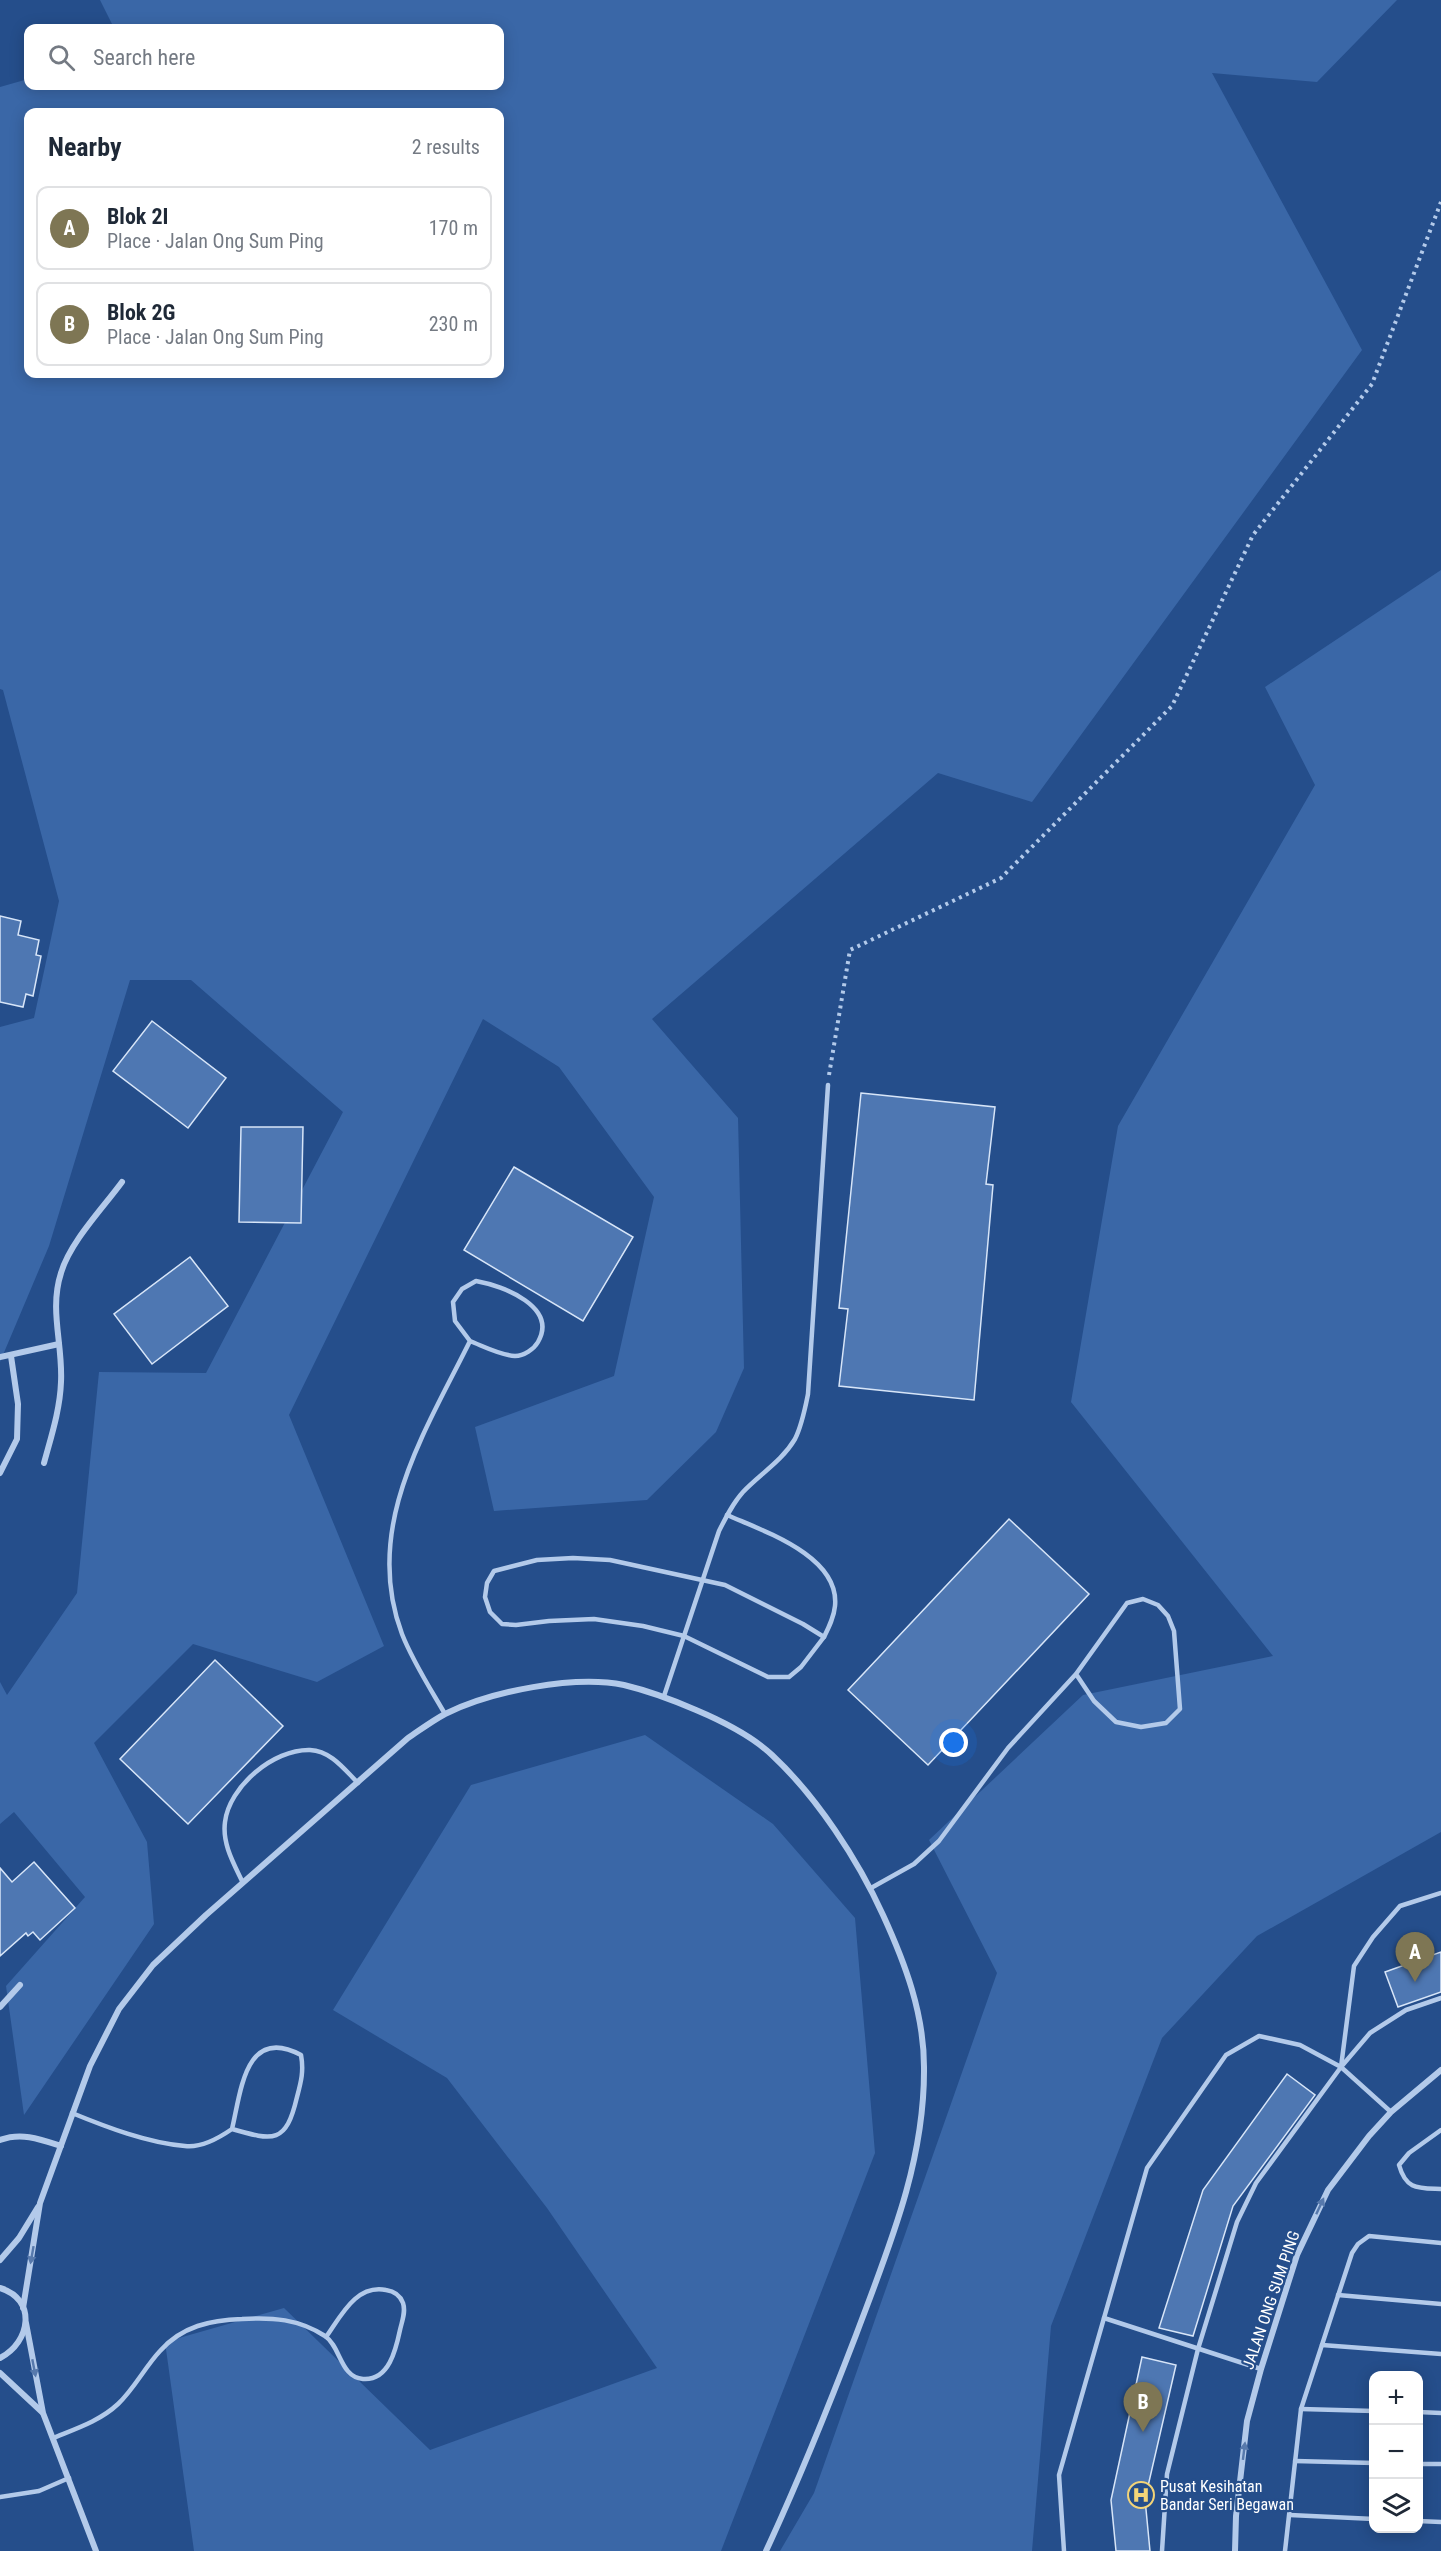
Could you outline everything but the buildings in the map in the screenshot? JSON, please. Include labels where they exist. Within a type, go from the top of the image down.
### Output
[{"type":"street","points":[[44,1463],[58,1410],[61,1382],[54,1303],[61,1271],[80,1238],[122,1182]]},
{"type":"street","points":[[0,1357],[59,1344]]},
{"type":"street","points":[[0,1473],[17,1439],[18,1404],[11,1356]]},
{"type":"street","points":[[0,2260],[19,2238],[40,2203],[90,2066],[119,2009],[153,1965],[408,1738],[445,1714],[502,1693],[566,1683],[621,1685],[664,1696],[721,1721],[771,1754],[812,1801],[849,1850],[871,1888],[900,1952],[919,2011],[925,2064],[922,2118],[912,2177],[896,2231],[803,2472],[766,2551]]},
{"type":"street","points":[[0,2007],[20,1985]]},
{"type":"street","name":"JALAN ONG SUM PING","points":[[1235,2551],[1236,2516],[1247,2421],[1297,2255],[1328,2190],[1390,2112],[1441,2070]]},
{"type":"street","points":[[0,2140],[8,2137],[30,2136],[61,2146]]},
{"type":"street","points":[[40,2203],[23,2308],[43,2413],[96,2551]]},
{"type":"street","points":[[0,2288],[15,2296],[23,2308]]},
{"type":"street","points":[[0,2358],[14,2350],[23,2338],[26,2323]]},
{"type":"street","points":[[0,2373],[43,2413]]},
{"type":"lane","points":[[664,1696],[702,1578],[727,1515],[744,1491],[778,1461],[795,1438],[804,1416],[808,1394],[828,1085]]},
{"type":"lane","points":[[476,1281],[493,1284],[533,1305],[542,1316],[544,1332],[534,1349],[518,1356],[501,1353],[471,1341],[455,1321],[453,1302],[462,1289],[476,1281]]},
{"type":"lane","points":[[445,1714],[418,1668],[402,1633],[390,1589],[390,1544],[396,1503],[416,1451],[471,1341]]},
{"type":"lane","points":[[727,1515],[782,1539],[804,1552],[822,1568],[832,1586],[836,1605],[824,1637],[801,1667],[789,1677],[768,1677],[684,1636],[644,1626],[594,1619],[502,1624],[490,1612],[485,1597],[487,1583],[494,1571],[506,1566],[537,1560],[573,1558],[610,1560],[702,1578],[725,1585],[824,1637]]},
{"type":"lane","points":[[871,1888],[914,1864],[939,1841],[1008,1748],[1076,1674],[1127,1603],[1143,1599],[1158,1605],[1168,1616],[1174,1631],[1180,1709],[1166,1723],[1141,1727],[1116,1722],[1094,1701],[1076,1674]]},
{"type":"lane","points":[[243,1883],[227,1848],[224,1823],[232,1798],[264,1766],[287,1754],[310,1750],[331,1757],[358,1783]]},
{"type":"lane","points":[[1341,2067],[1354,1966],[1373,1937],[1400,1906],[1441,1893]]},
{"type":"lane","points":[[1162,2551],[1167,2474],[1198,2349],[1237,2222],[1256,2183],[1341,2067],[1370,2033],[1406,2010],[1441,1998]]},
{"type":"lane","points":[[1064,2551],[1059,2475],[1147,2168],[1226,2055],[1258,2036],[1300,2045],[1341,2067],[1390,2112]]},
{"type":"lane","points":[[72,2113],[107,2127],[187,2147],[218,2139],[232,2129],[247,2067],[258,2054],[272,2048],[289,2049],[301,2055],[304,2070],[291,2123],[278,2134],[262,2137],[232,2129]]},
{"type":"lane","points":[[1441,2130],[1409,2153],[1399,2165],[1403,2178],[1415,2188],[1441,2189]]},
{"type":"lane","points":[[1285,2551],[1301,2409],[1353,2253],[1358,2244],[1369,2236],[1441,2242]]},
{"type":"lane","points":[[53,2438],[92,2421],[117,2405],[160,2350],[182,2332],[206,2323],[274,2317],[297,2323],[326,2337],[351,2375],[362,2379],[374,2377],[386,2368],[394,2356],[404,2312],[402,2301],[394,2292],[383,2289],[364,2291],[352,2301],[326,2337]]},
{"type":"lane","points":[[1338,2295],[1441,2304]]},
{"type":"lane","points":[[1104,2318],[1261,2369]]},
{"type":"lane","points":[[1322,2345],[1441,2354]]},
{"type":"lane","points":[[1301,2409],[1369,2411]]},
{"type":"lane","points":[[1423,2412],[1441,2413]]},
{"type":"lane","points":[[1296,2461],[1369,2463]]},
{"type":"lane","points":[[1423,2464],[1441,2464]]},
{"type":"lane","points":[[0,2497],[39,2491],[69,2478]]},
{"type":"lane","points":[[1290,2515],[1369,2519]]},
{"type":"lane","points":[[1423,2521],[1441,2522]]},
{"type":"path","points":[[828,1085],[850,950],[1001,878],[1172,706],[1253,535],[1372,384],[1441,202]]},
{"type":"shaded area","points":[[100,0],[1397,0],[1317,82],[1212,73],[1362,350],[1032,802],[938,773],[652,1019],[738,1118],[744,1368],[716,1432],[647,1500],[494,1511],[475,1427],[614,1376],[654,1197],[559,1067],[483,1019],[289,1415],[384,1646],[317,1682],[193,1644],[94,1743],[147,1842],[154,1924],[24,2115],[6,1986],[85,1897],[14,1812],[0,1824],[0,1682],[7,1695],[77,1593],[99,1372],[206,1373],[343,1112],[191,980],[130,980],[49,1246],[0,1362],[0,1027],[34,1018],[59,901],[3,690],[0,689],[0,87],[24,80],[24,90],[504,90],[504,24],[112,24]]},
{"type":"shaded area","points":[[1441,570],[1441,1832],[1257,1936],[1162,2038],[1051,2326],[1032,2551],[780,2551],[814,2493],[997,1973],[929,1840],[1083,1695],[1273,1656],[1071,1402],[1118,1126],[1315,785],[1265,687]]},
{"type":"shaded area","points":[[645,1735],[773,1824],[855,1918],[875,2153],[721,2551],[194,2551],[165,2342],[284,2308],[430,2450],[657,2368],[547,2208],[447,2078],[333,2010],[471,1785]]},
{"type":"place","name":"Blok 2I","points":[[1415,1982]]},
{"type":"place","name":"Blok 2G","points":[[1143,2432]]},
{"type":"place","name":"Pusat Kesihatan Bandar Seri Begawan","points":[[1141,2495]]}]
